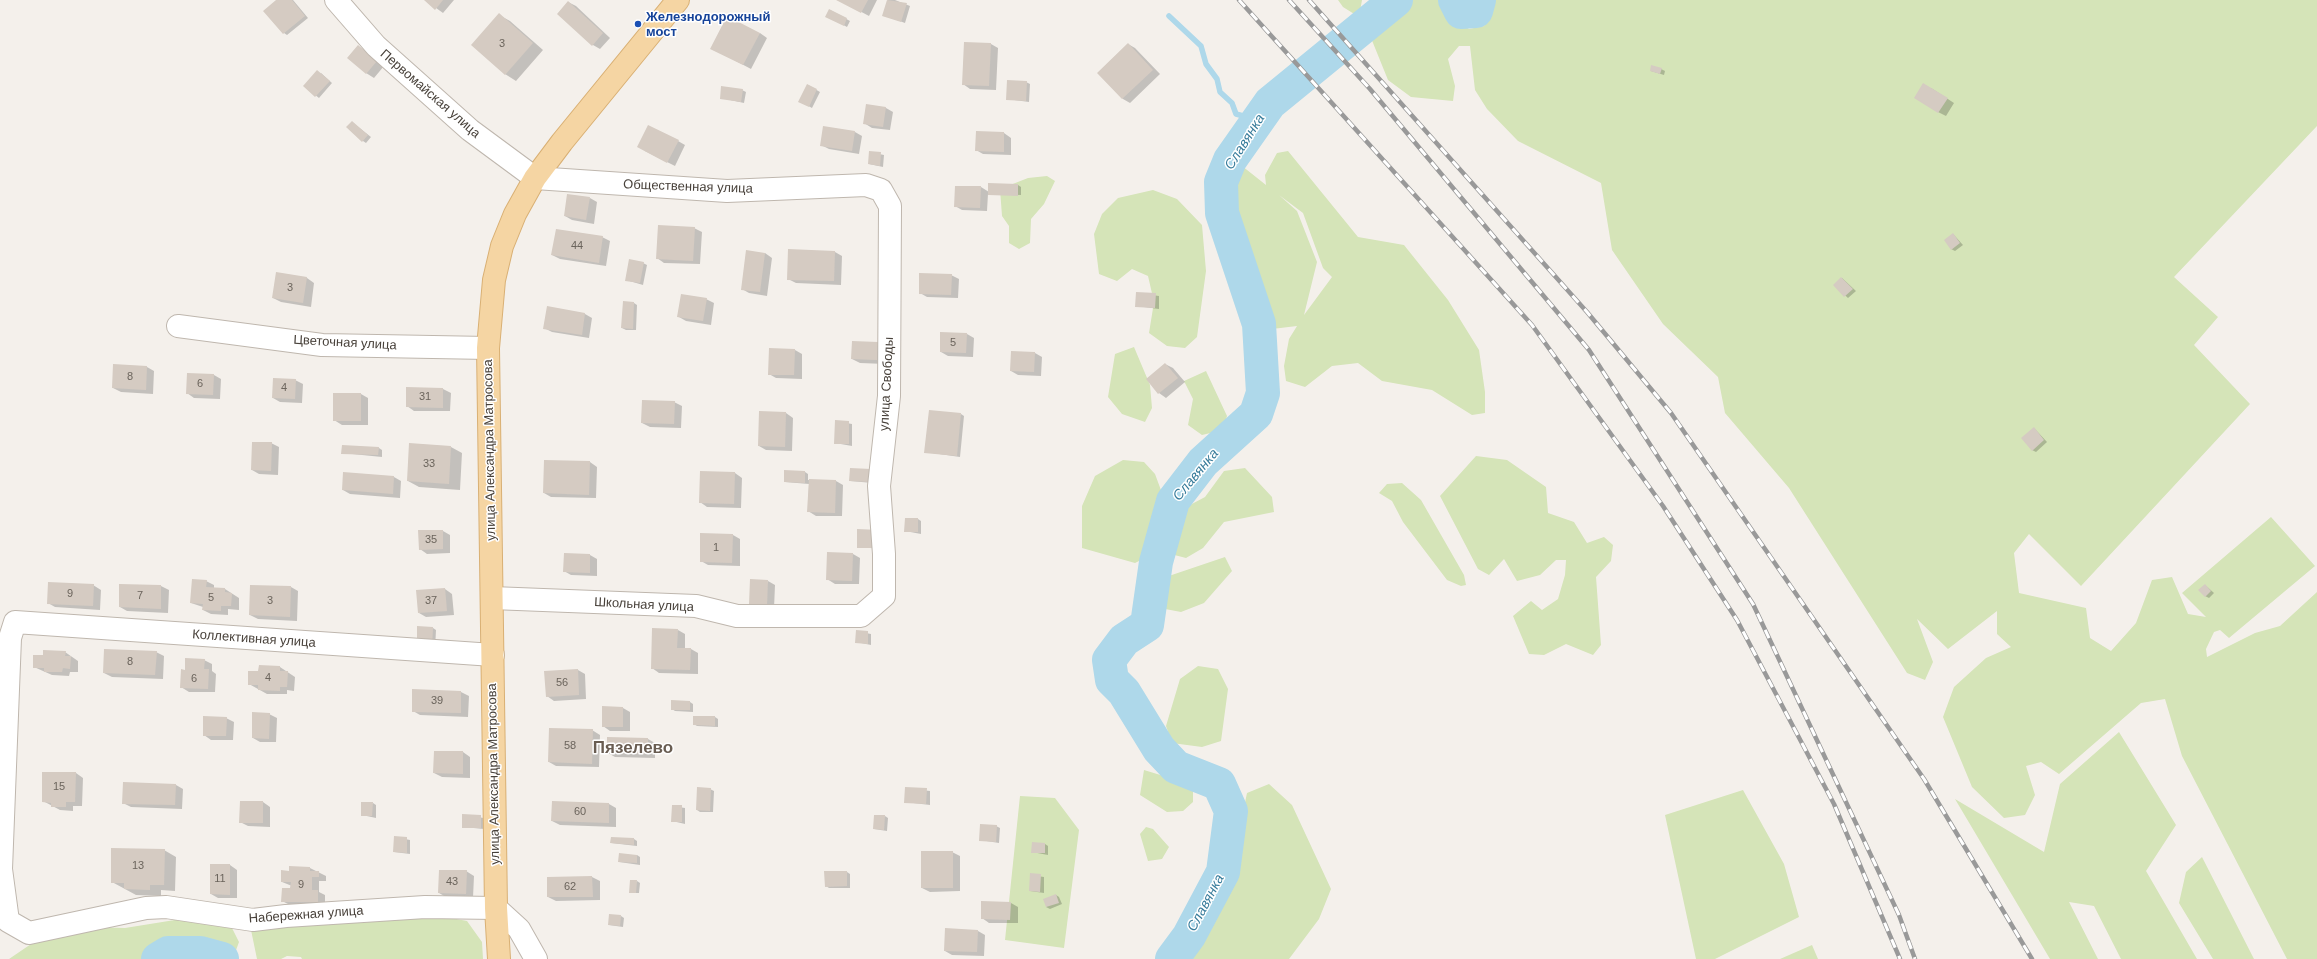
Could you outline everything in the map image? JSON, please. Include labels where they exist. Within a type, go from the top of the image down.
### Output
[{"type":"main road","name":"улица Александра Матросова","points":[[499,959],[496,908],[488,348],[494,280],[502,246],[515,214],[535,178],[562,142],[678,0]]},
{"type":"street","name":"Первомайская улица","points":[[336,0],[387,57],[470,130],[535,178]]},
{"type":"street","name":"Общественная улица","points":[[535,178],[727,191],[866,185]]},
{"type":"street","name":"улица Свободы","points":[[866,185],[881,190],[890,206],[889,396],[879,486],[884,554],[884,596]]},
{"type":"street","name":"Цветочная улица","points":[[178,326],[322,345],[488,348]]},
{"type":"street","name":"Школьная улица","points":[[492,598],[696,606],[737,616],[861,616],[884,596]]},
{"type":"street","name":"Коллективная улица","points":[[29,933],[8,921],[1,869],[10,638],[15,622],[493,655]]},
{"type":"street","name":"Набережная улица","points":[[29,933],[146,908],[166,907],[253,920],[286,916],[425,907],[496,908]]},
{"type":"street","points":[[496,908],[519,929],[536,959]]},
{"type":"green space","points":[[1338,0],[1362,0],[1359,17],[1343,7]]},
{"type":"green space","points":[[1408,0],[1449,0],[1459,22],[1469,29],[1484,26],[1491,11],[1484,0],[2317,0],[2317,126],[2174,277],[2218,317],[2194,345],[2250,404],[2081,586],[2029,534],[2014,553],[2019,593],[2086,608],[2090,638],[2111,651],[2136,623],[2152,580],[2172,577],[2188,614],[2206,617],[2182,593],[2271,517],[2315,566],[2229,638],[2220,630],[2214,632],[2206,649],[2207,657],[2255,633],[2280,626],[2317,592],[2317,959],[2287,959],[2182,756],[2165,699],[2141,703],[2059,774],[2041,762],[2026,766],[2035,795],[2025,815],[2004,818],[1972,787],[1943,717],[1954,687],[1986,658],[2011,647],[1997,634],[1997,611],[1948,649],[1917,619],[1933,662],[1925,680],[1907,673],[1789,488],[1725,413],[1718,377],[1663,324],[1612,250],[1601,183],[1518,141],[1487,109],[1475,90],[1470,46],[1459,46],[1448,59],[1455,86],[1453,101],[1411,97],[1388,80],[1371,38]]},
{"type":"green space","points":[[1288,151],[1358,237],[1404,245],[1448,300],[1479,350],[1485,392],[1485,413],[1472,415],[1432,390],[1382,381],[1358,363],[1332,366],[1305,387],[1286,381],[1284,366],[1289,339],[1297,326],[1272,329],[1225,191],[1237,162],[1266,185],[1265,175],[1277,153]],"holes":[[[1279,195],[1303,213],[1323,268],[1332,277],[1304,315],[1317,262],[1297,211]]]},
{"type":"green space","points":[[1047,176],[1055,181],[1044,204],[1031,219],[1030,243],[1019,249],[1009,243],[1009,226],[1002,216],[1000,189],[1028,178]]},
{"type":"green space","points":[[1153,190],[1177,199],[1202,225],[1206,271],[1197,337],[1185,348],[1167,346],[1149,333],[1154,302],[1148,276],[1132,269],[1117,281],[1099,274],[1094,234],[1102,214],[1118,198]]},
{"type":"green space","points":[[1134,347],[1150,385],[1152,408],[1145,422],[1122,414],[1108,397],[1115,354]]},
{"type":"green space","points":[[1206,371],[1227,416],[1223,430],[1202,435],[1188,425],[1193,399],[1184,381]]},
{"type":"green space","points":[[1476,456],[1507,460],[1546,487],[1548,513],[1574,522],[1587,543],[1604,537],[1613,545],[1611,561],[1596,577],[1601,645],[1593,655],[1566,644],[1544,655],[1529,654],[1513,616],[1531,601],[1542,610],[1558,599],[1565,575],[1566,560],[1556,560],[1540,575],[1517,581],[1504,559],[1489,575],[1478,569],[1440,496]]},
{"type":"green space","points":[[1123,460],[1144,462],[1155,474],[1165,501],[1190,505],[1205,497],[1224,471],[1245,468],[1272,497],[1274,512],[1224,522],[1203,548],[1186,558],[1159,551],[1135,563],[1082,548],[1082,506],[1095,476]]},
{"type":"green space","points":[[1402,483],[1421,500],[1464,575],[1466,585],[1461,586],[1447,580],[1403,522],[1392,501],[1379,493],[1387,484]]},
{"type":"green space","points":[[1225,557],[1232,571],[1204,603],[1181,612],[1160,608],[1157,580]]},
{"type":"green space","points":[[1198,666],[1218,669],[1228,689],[1221,741],[1202,747],[1172,743],[1166,726],[1180,679]]},
{"type":"green space","points":[[2119,732],[2176,825],[2146,871],[2197,959],[2121,959],[2094,906],[2069,902],[2098,959],[2050,959],[1955,799],[2044,852],[2060,784]]},
{"type":"green space","points":[[1144,770],[1193,785],[1193,802],[1183,811],[1167,812],[1140,795]]},
{"type":"green space","points":[[1269,784],[1292,805],[1331,889],[1319,919],[1289,959],[1188,959],[1229,879],[1247,793]]},
{"type":"green space","points":[[1743,790],[1784,864],[1799,917],[1715,959],[1696,959],[1665,815]]},
{"type":"green space","points":[[1020,796],[1055,798],[1079,830],[1064,948],[1005,940]]},
{"type":"green space","points":[[1146,827],[1153,829],[1169,847],[1162,859],[1148,861],[1140,834]]},
{"type":"green space","points":[[2202,857],[2254,959],[2213,959],[2179,903],[2186,872]]},
{"type":"green space","points":[[414,911],[467,921],[482,942],[483,959],[302,959],[301,957],[287,956],[281,959],[257,959],[251,930]]},
{"type":"green space","points":[[181,919],[232,928],[239,942],[235,953],[229,959],[9,959],[34,942],[90,927],[125,928]]},
{"type":"green space","points":[[1812,945],[1818,959],[1780,959]]},
{"type":"building","points":[[276,0],[292,0],[305,16],[283,34],[263,11]]},
{"type":"building","points":[[424,0],[443,0],[435,10]]},
{"type":"building","points":[[836,0],[868,0],[861,13]]},
{"type":"building","points":[[887,0],[907,3],[901,22],[882,16]]},
{"type":"building","points":[[568,1],[603,33],[592,46],[557,14]]},
{"type":"building","points":[[829,9],[847,18],[844,26],[825,17]]},
{"type":"building","points":[[499,13],[533,43],[505,75],[471,45]]},
{"type":"building","points":[[727,16],[760,33],[743,65],[710,49]]},
{"type":"building","points":[[964,42],[991,43],[989,86],[962,85]]},
{"type":"building","points":[[1128,43],[1153,70],[1122,99],[1097,73]]},
{"type":"building","points":[[358,45],[377,61],[366,74],[347,58]]},
{"type":"building","points":[[1651,65],[1662,68],[1660,74],[1650,71]]},
{"type":"building","points":[[317,70],[330,81],[315,97],[303,86]]},
{"type":"building","points":[[1007,80],[1027,81],[1026,101],[1006,100]]},
{"type":"building","points":[[1923,83],[1948,98],[1938,113],[1914,98]]},
{"type":"building","points":[[807,84],[817,89],[809,107],[798,102]]},
{"type":"building","points":[[721,86],[743,89],[741,102],[720,99]]},
{"type":"building","points":[[866,104],[886,107],[883,127],[863,124]]},
{"type":"building","points":[[352,121],[368,135],[362,142],[346,127]]},
{"type":"building","points":[[648,125],[679,140],[667,163],[637,147]]},
{"type":"building","points":[[823,126],[855,131],[852,151],[820,146]]},
{"type":"building","points":[[976,131],[1004,132],[1004,152],[975,151]]},
{"type":"building","points":[[869,151],[881,152],[880,166],[868,164]]},
{"type":"building","points":[[988,183],[1018,184],[1018,196],[988,195]]},
{"type":"building","points":[[955,186],[981,186],[980,208],[954,207]]},
{"type":"building","points":[[567,194],[590,197],[586,220],[564,216]]},
{"type":"building","points":[[658,225],[695,227],[693,261],[656,259]]},
{"type":"building","points":[[556,229],[603,236],[599,263],[551,255]]},
{"type":"building","points":[[1953,233],[1960,243],[1951,250],[1944,240]]},
{"type":"building","points":[[788,249],[835,251],[834,281],[787,280]]},
{"type":"building","points":[[746,250],[765,253],[760,292],[741,290]]},
{"type":"building","points":[[629,259],[644,262],[640,283],[625,281]]},
{"type":"building","points":[[276,272],[307,277],[303,303],[272,298]]},
{"type":"building","points":[[919,273],[952,274],[951,295],[919,294]]},
{"type":"building","points":[[1841,277],[1853,289],[1844,297],[1833,285]]},
{"type":"building","points":[[1136,292],[1156,293],[1155,308],[1135,307]]},
{"type":"building","points":[[681,294],[707,298],[703,321],[677,317]]},
{"type":"building","points":[[623,301],[634,302],[633,329],[621,328]]},
{"type":"building","points":[[547,306],[585,313],[582,335],[543,329]]},
{"type":"building","points":[[940,332],[967,333],[966,353],[940,352]]},
{"type":"building","points":[[852,341],[878,342],[877,360],[851,359]]},
{"type":"building","points":[[769,348],[795,349],[794,375],[768,375]]},
{"type":"building","points":[[1011,351],[1035,352],[1034,372],[1010,371]]},
{"type":"building","points":[[1165,363],[1178,378],[1158,394],[1146,379]]},
{"type":"building","points":[[113,364],[147,366],[146,390],[112,388]]},
{"type":"building","points":[[187,373],[214,374],[213,395],[186,394]]},
{"type":"building","points":[[273,378],[296,379],[295,399],[272,398]]},
{"type":"building","points":[[406,387],[443,388],[443,408],[406,407]]},
{"type":"building","points":[[333,393],[361,393],[361,421],[333,421]]},
{"type":"building","points":[[642,400],[675,401],[674,424],[641,423]]},
{"type":"building","points":[[929,410],[961,413],[957,456],[924,453]]},
{"type":"building","points":[[759,411],[786,412],[785,447],[758,446]]},
{"type":"building","points":[[835,420],[849,421],[849,444],[834,444]]},
{"type":"building","points":[[2034,427],[2044,440],[2032,451],[2021,438]]},
{"type":"building","points":[[252,442],[272,442],[271,471],[251,470]]},
{"type":"building","points":[[409,443],[451,446],[449,484],[407,481]]},
{"type":"building","points":[[342,445],[379,447],[378,455],[341,454]]},
{"type":"building","points":[[544,460],[590,461],[589,495],[543,493]]},
{"type":"building","points":[[850,468],[871,469],[870,482],[849,481]]},
{"type":"building","points":[[784,470],[805,471],[805,483],[784,482]]},
{"type":"building","points":[[700,471],[735,472],[734,504],[699,503]]},
{"type":"building","points":[[343,472],[394,476],[393,494],[342,490]]},
{"type":"building","points":[[809,479],[836,480],[835,513],[807,512]]},
{"type":"building","points":[[905,518],[918,518],[918,532],[904,532]]},
{"type":"building","points":[[857,529],[880,530],[879,548],[857,548]]},
{"type":"building","points":[[418,530],[443,530],[443,549],[419,550]]},
{"type":"building","points":[[700,533],[733,534],[732,563],[700,562]]},
{"type":"building","points":[[827,552],[853,553],[852,581],[826,580]]},
{"type":"building","points":[[564,553],[590,554],[590,573],[563,572]]},
{"type":"building","points":[[192,579],[207,580],[206,587],[225,588],[225,592],[232,593],[231,606],[221,606],[221,611],[202,610],[203,604],[190,603]]},
{"type":"building","points":[[750,579],[768,580],[767,605],[749,605]]},
{"type":"building","points":[[48,582],[94,584],[93,606],[47,604]]},
{"type":"building","points":[[119,584],[161,585],[161,609],[119,607]]},
{"type":"building","points":[[2205,584],[2211,591],[2205,597],[2198,590]]},
{"type":"building","points":[[250,585],[291,586],[290,617],[249,615]]},
{"type":"building","points":[[445,588],[447,611],[418,613],[416,590]]},
{"type":"building","points":[[417,626],[433,627],[432,648],[417,648]]},
{"type":"building","points":[[652,628],[678,629],[677,648],[691,648],[690,670],[651,669]]},
{"type":"building","points":[[856,630],[868,631],[868,644],[855,643]]},
{"type":"building","points":[[104,649],[157,651],[155,675],[103,673]]},
{"type":"building","points":[[43,650],[66,651],[65,656],[71,656],[70,669],[63,668],[62,672],[44,672],[44,668],[33,668],[33,655],[43,655]]},
{"type":"building","points":[[185,658],[205,659],[204,669],[209,669],[208,689],[180,688],[181,669],[185,670]]},
{"type":"building","points":[[259,665],[280,666],[280,671],[288,671],[287,687],[280,687],[280,691],[258,690],[258,685],[248,685],[248,671],[258,671]]},
{"type":"building","points":[[578,669],[579,695],[546,697],[544,671]]},
{"type":"building","points":[[412,689],[461,691],[461,713],[412,712]]},
{"type":"building","points":[[671,700],[690,701],[690,710],[671,710]]},
{"type":"building","points":[[602,706],[623,707],[623,727],[602,727]]},
{"type":"building","points":[[252,712],[270,713],[269,739],[252,738]]},
{"type":"building","points":[[203,716],[227,717],[226,736],[203,736]]},
{"type":"building","points":[[693,716],[715,716],[715,726],[693,725]]},
{"type":"building","points":[[549,728],[593,729],[592,764],[548,762]]},
{"type":"building","points":[[607,737],[648,738],[648,754],[607,753]]},
{"type":"building","points":[[434,751],[463,751],[463,774],[433,773]]},
{"type":"building","points":[[42,772],[76,772],[75,802],[66,802],[66,807],[51,807],[51,803],[42,802]]},
{"type":"building","points":[[123,782],[176,784],[175,805],[122,804]]},
{"type":"building","points":[[697,787],[711,788],[710,811],[696,810]]},
{"type":"building","points":[[905,787],[927,788],[926,804],[904,803]]},
{"type":"building","points":[[240,801],[263,801],[263,823],[239,823]]},
{"type":"building","points":[[552,801],[609,803],[609,823],[551,821]]},
{"type":"building","points":[[361,802],[373,802],[372,816],[361,816]]},
{"type":"building","points":[[672,805],[682,805],[682,822],[671,822]]},
{"type":"building","points":[[462,814],[481,815],[481,828],[462,828]]},
{"type":"building","points":[[874,815],[885,815],[884,830],[873,829]]},
{"type":"building","points":[[980,824],[997,825],[996,842],[979,841]]},
{"type":"building","points":[[394,836],[407,837],[407,853],[393,852]]},
{"type":"building","points":[[611,837],[634,838],[634,845],[610,843]]},
{"type":"building","points":[[1032,842],[1045,843],[1045,853],[1031,853]]},
{"type":"building","points":[[111,848],[165,849],[164,885],[150,885],[150,890],[124,889],[124,883],[111,883]]},
{"type":"building","points":[[921,851],[953,851],[953,888],[921,888]]},
{"type":"building","points":[[619,853],[637,855],[637,863],[618,862]]},
{"type":"building","points":[[210,864],[230,864],[230,895],[210,894]]},
{"type":"building","points":[[289,866],[310,867],[310,871],[319,871],[319,877],[312,877],[312,890],[318,890],[318,902],[281,902],[282,888],[290,888],[291,882],[281,882],[281,870],[289,871]]},
{"type":"building","points":[[439,870],[467,870],[466,894],[438,893]]},
{"type":"building","points":[[824,871],[847,871],[847,886],[825,887]]},
{"type":"building","points":[[1030,873],[1041,874],[1040,892],[1029,891]]},
{"type":"building","points":[[592,876],[593,897],[547,897],[547,877]]},
{"type":"building","points":[[630,880],[637,880],[636,893],[629,893]]},
{"type":"building","points":[[1056,894],[1059,903],[1046,907],[1043,899]]},
{"type":"building","points":[[981,901],[1011,902],[1010,920],[981,919]]},
{"type":"building","points":[[609,914],[621,915],[620,926],[608,925]]},
{"type":"building","points":[[945,928],[978,930],[977,952],[944,951]]},
{"type":"waterway","name":"Славянка","points":[[1172,959],[1189,936],[1223,872],[1231,811],[1219,784],[1176,767],[1159,749],[1124,692],[1112,680],[1109,660],[1124,640],[1147,625],[1156,562],[1173,501],[1203,462],[1256,414],[1263,393],[1259,324],[1222,213],[1221,182],[1230,160],[1270,103],[1396,0]]},
{"type":"waterway","name":"Славянка","points":[[1455,0],[1461,12],[1476,11],[1479,0]]},
{"type":"waterway","points":[[1169,16],[1201,46],[1206,64],[1217,79],[1220,92],[1232,103],[1236,114],[1258,120]]},
{"type":"waterway","points":[[158,959],[168,953],[200,953],[222,959]]},
{"type":"railway","points":[[1239,0],[1532,325],[1663,506],[1737,620],[1834,804],[1900,959]]},
{"type":"railway","points":[[1289,0],[1370,89],[1589,350],[1753,604],[1899,915],[1915,959]]},
{"type":"railway","points":[[1309,0],[1587,312],[1671,413],[1924,779],[2032,959]]},
{"type":"place","name":"Железнодорожный мост","points":[[638,24]]},
{"type":"district","name":"Пязелево","points":[[633,748]]}]
